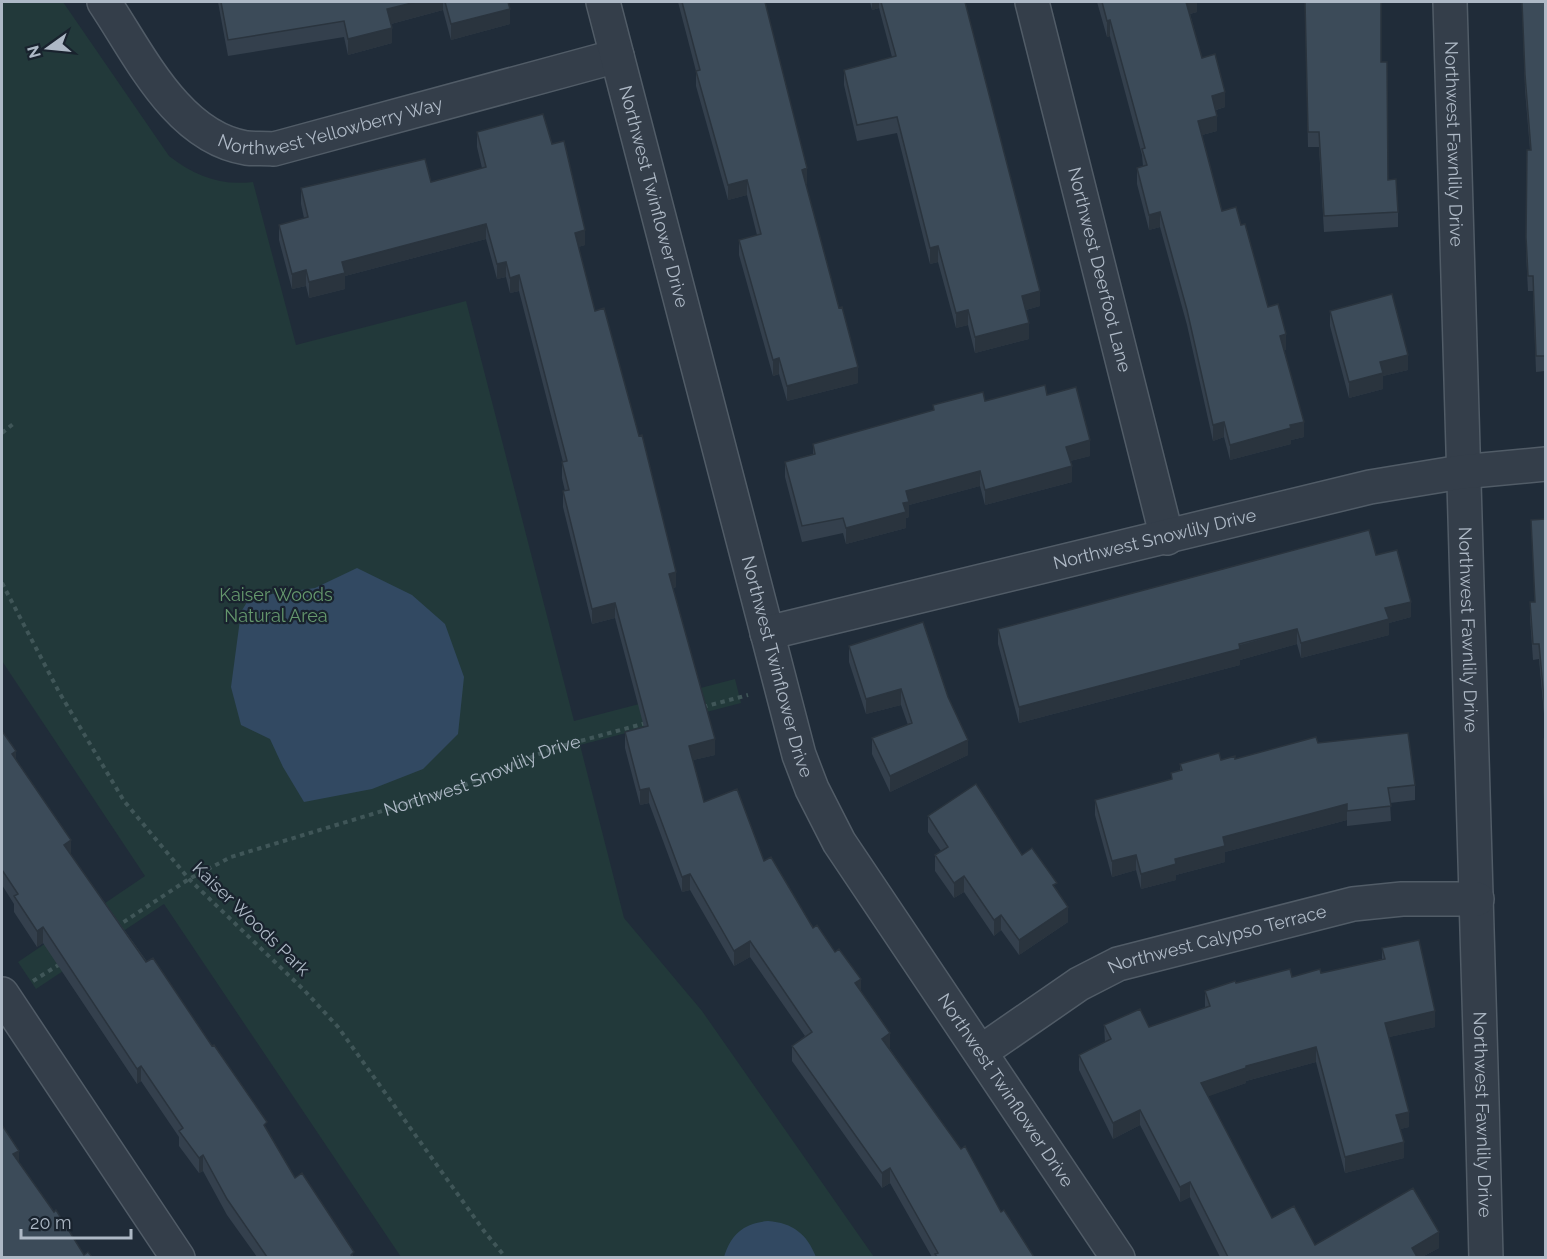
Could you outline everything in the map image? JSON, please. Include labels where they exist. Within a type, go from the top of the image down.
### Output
[{"type":"street","name":"Northwest Yellowberry Way","points":[[104,2],[171,102],[191,123],[216,138],[245,148],[274,148],[617,56]]},
{"type":"street","name":"Northwest Twinflower Drive","points":[[603,2],[802,763],[839,843],[1118,1257]]},
{"type":"street","name":"Northwest Deerfoot Lane","points":[[1032,2],[1167,537]]},
{"type":"street","name":"Northwest Fawnlily Drive","points":[[1450,2],[1461,472],[1478,899],[1486,1257]]},
{"type":"street","name":"Northwest Snowlily Drive","points":[[768,633],[1370,487],[1461,472],[1545,464]]},
{"type":"street","name":"Northwest Calypso Terrace","points":[[981,1051],[1079,984],[1118,964],[1353,904],[1402,899],[1478,899]]},
{"type":"street","points":[[6,1008],[178,1257]]},
{"type":"path","points":[[2,433],[13,424]]},
{"type":"path","name":"Kaiser Woods Park","points":[[2,584],[59,692],[124,801],[189,879],[333,1020],[484,1231],[506,1257]]},
{"type":"path","points":[[702,708],[781,685]]},
{"type":"path","name":"Northwest Snowlily Drive","points":[[114,929],[189,879],[231,857],[458,788],[551,749],[647,722]]},
{"type":"path","points":[[6,1008],[28,984],[66,960]]},
{"type":"green space","name":"Kaiser Woods Natural Area","points":[[2,2],[63,2],[169,156],[188,169],[208,178],[241,183],[253,182],[296,345],[466,301],[574,721],[735,679],[741,703],[580,745],[624,918],[702,1011],[874,1257],[401,1257],[164,904],[36,989],[18,962],[145,876],[2,661]]},
{"type":"water","points":[[357,568],[412,595],[445,624],[464,677],[458,734],[423,769],[372,789],[304,802],[283,767],[270,739],[241,725],[231,687],[241,612],[250,597],[315,588]]},
{"type":"water","points":[[768,1221],[785,1224],[798,1231],[808,1242],[816,1257],[724,1257],[730,1242],[740,1231],[752,1224]]},
{"type":"building","points":[[221,2],[416,2],[387,9],[392,28],[348,39],[344,21],[228,40]]},
{"type":"building","points":[[445,2],[508,2],[510,9],[451,24]]},
{"type":"building","points":[[682,2],[765,2],[807,168],[802,170],[839,308],[842,307],[858,367],[787,386],[779,358],[773,360],[739,240],[761,234],[747,180],[728,185],[696,71],[700,70]]},
{"type":"building","points":[[881,2],[965,2],[1040,291],[1022,296],[1029,323],[975,337],[968,310],[956,313],[938,246],[930,248],[897,117],[857,125],[844,70],[896,56]]},
{"type":"building","points":[[1102,2],[1186,2],[1202,58],[1215,54],[1225,92],[1212,96],[1217,116],[1198,121],[1222,211],[1236,207],[1241,225],[1245,224],[1268,307],[1278,304],[1286,334],[1280,336],[1304,422],[1290,425],[1291,428],[1230,445],[1224,422],[1213,425],[1187,310],[1160,212],[1149,215],[1137,168],[1147,165],[1142,149],[1145,148],[1110,20],[1107,21]]},
{"type":"building","points":[[1305,2],[1381,2],[1381,62],[1387,62],[1388,180],[1396,179],[1398,212],[1324,216],[1319,132],[1308,132]]},
{"type":"building","points":[[1522,2],[1545,2],[1545,356],[1536,356],[1533,276],[1528,276],[1527,150],[1531,150]]},
{"type":"building","points":[[543,114],[552,144],[564,141],[585,230],[575,233],[595,311],[604,308],[639,436],[642,435],[676,572],[669,574],[715,739],[689,746],[704,802],[737,789],[764,861],[771,857],[813,928],[817,925],[835,952],[839,949],[861,979],[855,983],[890,1033],[882,1039],[961,1149],[965,1146],[1001,1212],[1004,1210],[1034,1257],[937,1257],[935,1254],[938,1253],[890,1168],[882,1173],[792,1046],[812,1032],[750,941],[734,951],[690,874],[682,877],[649,788],[640,790],[625,732],[648,726],[615,603],[592,609],[563,491],[569,490],[562,462],[567,461],[519,275],[510,278],[506,262],[497,264],[486,224],[342,262],[345,273],[309,282],[306,270],[292,274],[279,225],[308,217],[301,188],[425,159],[431,182],[486,167],[477,132]]},
{"type":"building","points":[[1392,294],[1408,355],[1380,362],[1383,373],[1349,382],[1330,311]]},
{"type":"building","points":[[1045,385],[1047,395],[1076,387],[1090,440],[1066,447],[1072,466],[985,490],[980,471],[906,491],[909,502],[903,503],[906,512],[846,528],[843,518],[802,526],[785,462],[815,454],[813,444],[934,410],[933,405],[983,392],[985,401]]},
{"type":"building","points":[[1545,519],[1545,710],[1539,644],[1533,644],[1530,602],[1535,602],[1531,520]]},
{"type":"building","points":[[1369,530],[1376,555],[1397,550],[1411,602],[1385,608],[1389,619],[1301,643],[1297,629],[1239,644],[1240,649],[1019,707],[998,629]]},
{"type":"building","points":[[923,622],[948,697],[968,740],[890,776],[872,738],[912,723],[901,689],[866,699],[849,646]]},
{"type":"building","points":[[2,731],[16,751],[12,754],[71,840],[64,845],[146,962],[153,958],[267,1122],[264,1125],[295,1178],[302,1173],[354,1252],[351,1255],[353,1257],[267,1257],[227,1199],[203,1155],[199,1158],[179,1131],[183,1128],[141,1066],[137,1069],[43,927],[37,931],[14,896],[18,894],[2,870]]},
{"type":"building","points":[[1408,733],[1415,785],[1388,788],[1391,806],[1347,811],[1347,804],[1223,837],[1225,846],[1175,859],[1176,864],[1141,874],[1136,855],[1112,861],[1095,800],[1172,779],[1171,773],[1182,770],[1180,764],[1219,753],[1221,760],[1235,756],[1235,759],[1316,737],[1318,743]]},
{"type":"building","points":[[1545,739],[1545,806],[1544,793]]},
{"type":"building","points":[[976,784],[1022,855],[1032,848],[1057,883],[1053,885],[1068,907],[1019,940],[1001,915],[994,920],[964,876],[954,883],[935,855],[948,847],[928,816]]},
{"type":"building","points":[[1419,940],[1435,1011],[1385,1023],[1409,1112],[1396,1115],[1404,1142],[1345,1157],[1316,1047],[1246,1066],[1246,1068],[1201,1083],[1272,1218],[1294,1206],[1315,1245],[1413,1188],[1439,1232],[1412,1248],[1417,1257],[1228,1257],[1190,1182],[1180,1187],[1140,1110],[1113,1123],[1079,1055],[1111,1039],[1104,1025],[1140,1009],[1149,1027],[1210,1006],[1205,991],[1235,981],[1236,983],[1290,969],[1292,977],[1320,969],[1321,973],[1385,959],[1382,948]]},
{"type":"building","points":[[2,1125],[19,1151],[13,1154],[54,1212],[56,1210],[84,1255],[88,1252],[92,1257],[2,1257]]}]
